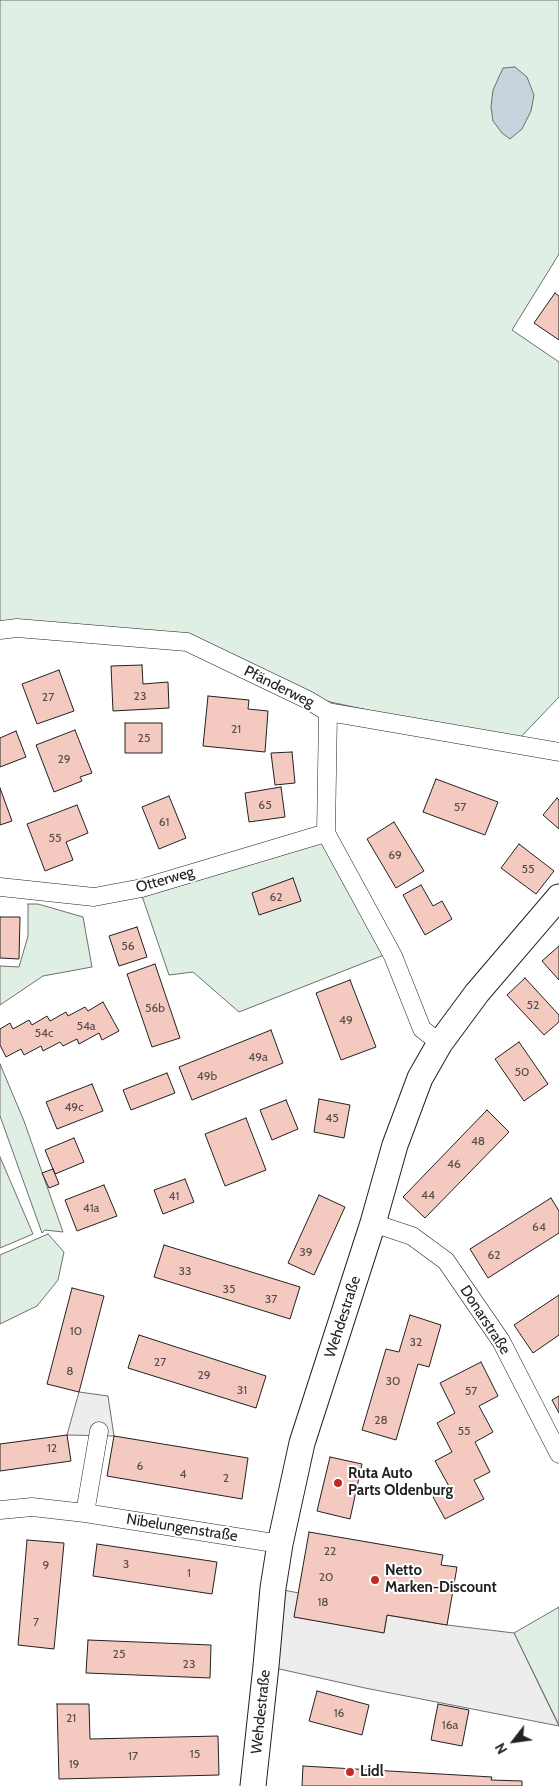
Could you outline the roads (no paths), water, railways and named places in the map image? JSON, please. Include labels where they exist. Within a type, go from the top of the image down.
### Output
[{"type":"street","name":"Pfänderweg","points":[[0,630],[17,628],[187,642],[306,699],[328,712],[559,752]]},
{"type":"street","points":[[328,712],[326,832],[393,956],[422,1029],[440,1043]]},
{"type":"street","name":"Otterweg","points":[[0,887],[94,897],[142,888],[326,832]]},
{"type":"street","name":"Wehdestraße","points":[[253,1786],[273,1588],[280,1544],[302,1443],[374,1223],[395,1145],[420,1078],[440,1043],[477,993],[559,897]]},
{"type":"street","name":"Donarstraße","points":[[374,1223],[412,1236],[446,1261],[501,1341],[559,1454]]},
{"type":"street","points":[[85,1513],[99,1432]]},
{"type":"street","name":"Nibelungenstraße","points":[[0,1510],[32,1507],[85,1513],[280,1544]]},
{"type":"place","name":"Ruta Auto Parts Oldenburg","points":[[338,1483]]},
{"type":"place","name":"Netto Marken-Discount","points":[[375,1580]]},
{"type":"place","name":"Lidl","points":[[350,1772]]}]
